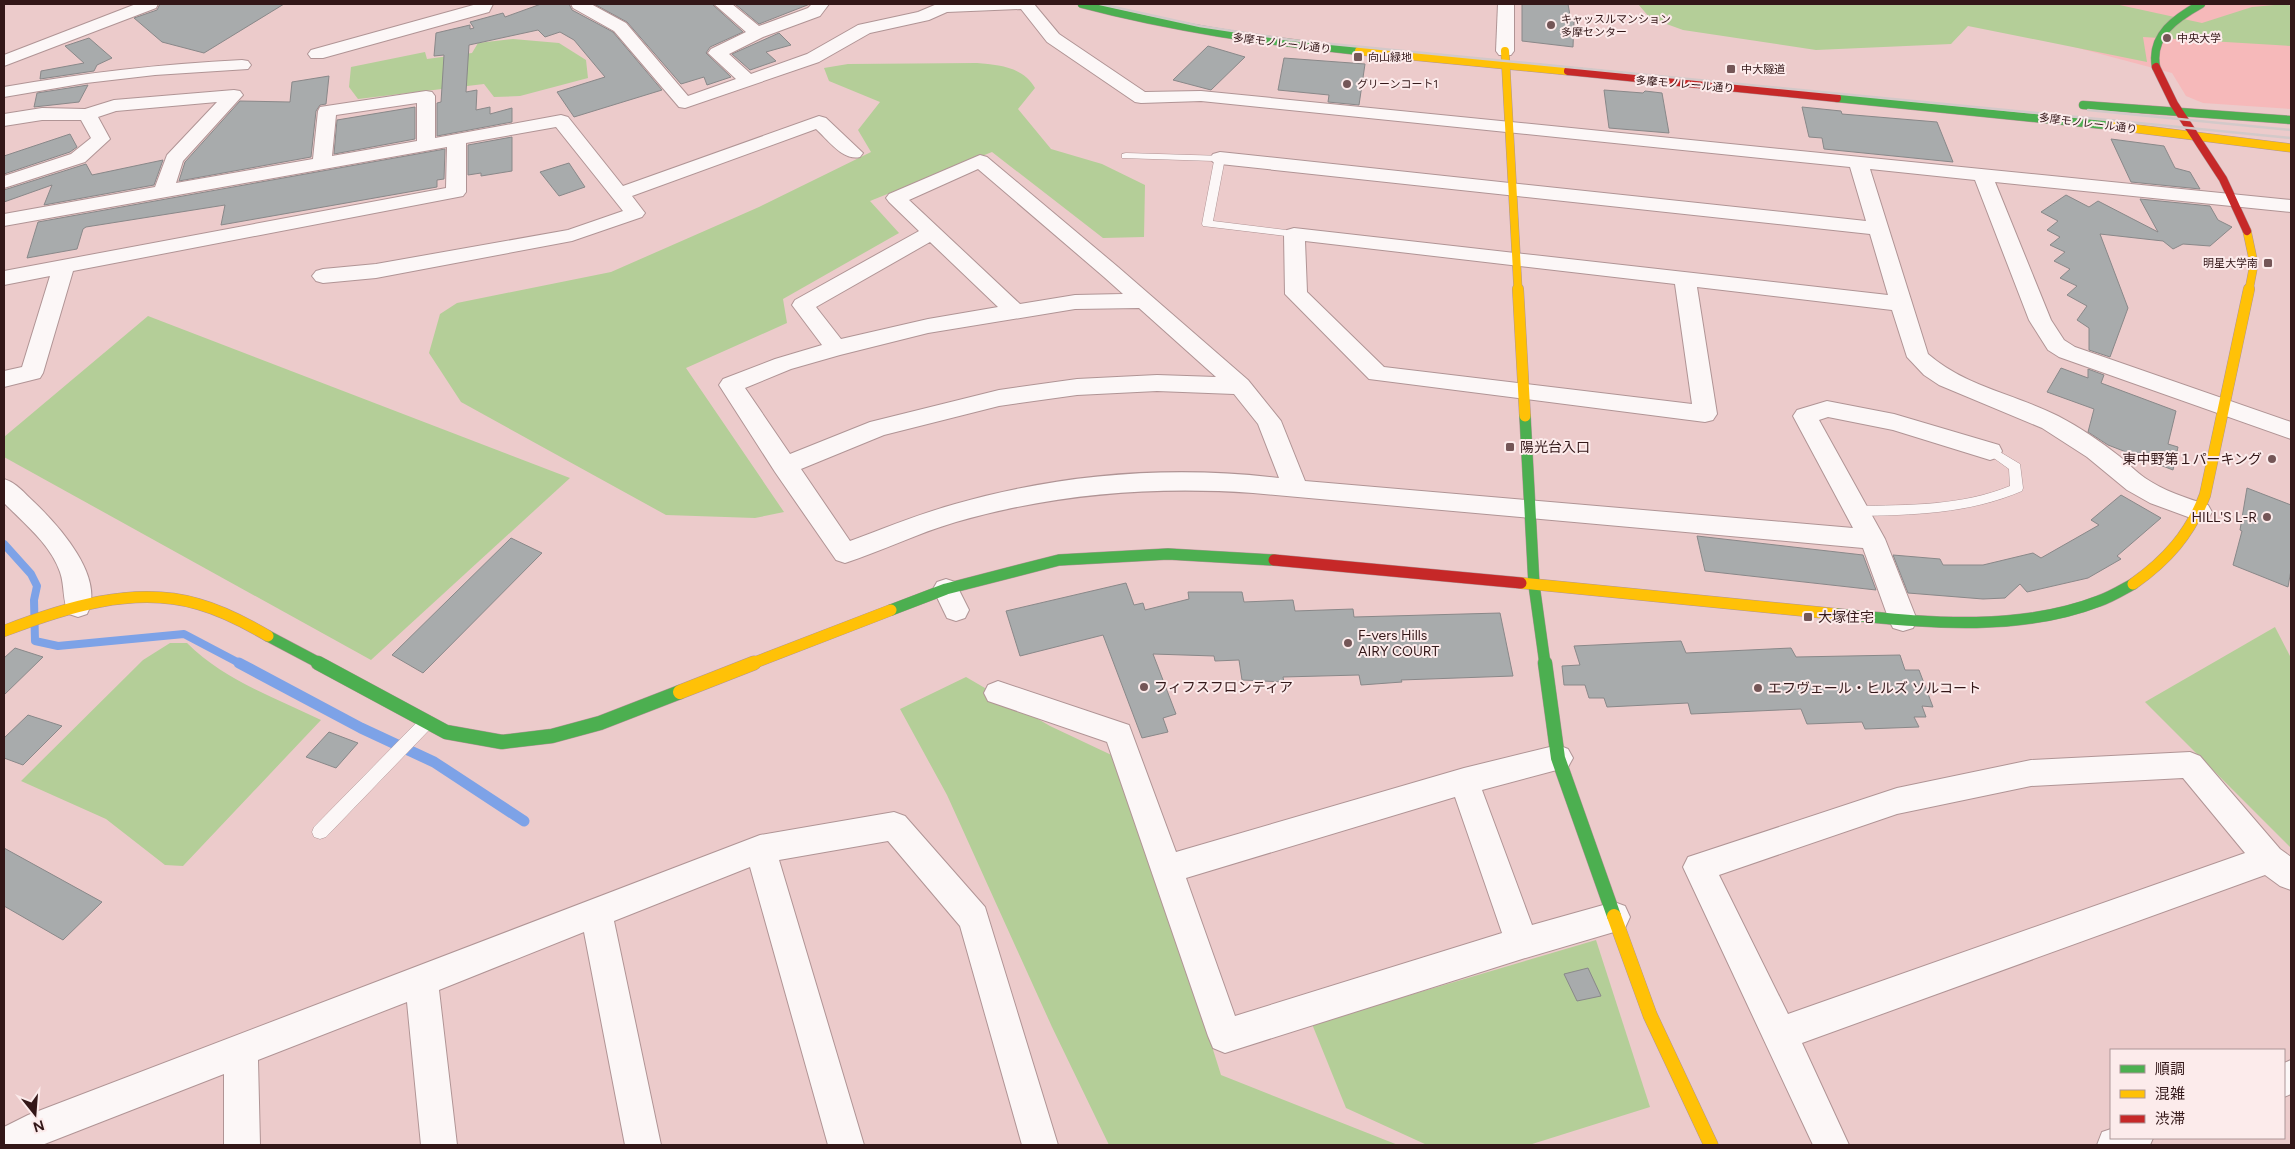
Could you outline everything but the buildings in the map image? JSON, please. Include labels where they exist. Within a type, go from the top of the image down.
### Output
[{"type":"street","points":[[4,61],[150,4]]},
{"type":"street","points":[[317,54],[483,8],[485,4]]},
{"type":"street","points":[[580,4],[620,27],[684,103],[813,58],[864,29],[923,16],[944,7],[1026,4],[1039,23],[1053,38],[1141,98],[1201,96],[2291,206]]},
{"type":"street","points":[[722,4],[757,33]]},
{"type":"street","points":[[748,80],[717,53],[757,33],[814,12],[821,4]]},
{"type":"street","name":"多摩モノレール通り","points":[[1082,4],[1151,22],[1241,38],[1504,55],[2067,120],[2291,148]]},
{"type":"street","points":[[1506,4],[1504,55],[1534,585],[1558,758],[1650,1015],[1711,1145]]},
{"type":"street","points":[[8,629],[66,609],[110,600],[159,596],[204,604],[223,612],[446,732],[502,742],[552,736],[632,712],[1060,560],[1105,556],[1168,554],[1300,562],[1903,620],[1975,623],[2030,619],[2078,608],[2137,583],[2171,556],[2190,530],[2199,512],[2224,408],[2254,264],[2249,232],[2234,201],[2157,72],[2154,54],[2157,41],[2169,24],[2201,4]]},
{"type":"street","points":[[4,92],[86,78],[155,70],[242,66]]},
{"type":"street","points":[[4,120],[42,114],[86,115],[114,106],[234,95],[174,159],[164,191]]},
{"type":"street","points":[[322,163],[327,111],[426,96],[426,145]]},
{"type":"street","name":"多摩モノレール通り","points":[[2074,104],[2291,120]]},
{"type":"street","points":[[4,182],[86,154],[101,139],[94,123],[86,115]]},
{"type":"street","points":[[4,220],[561,121],[635,213],[572,236],[376,271],[323,276]]},
{"type":"street","points":[[619,194],[819,122],[853,154]]},
{"type":"street","points":[[4,278],[456,192],[457,140]]},
{"type":"street","points":[[1220,158],[1879,229]]},
{"type":"street","points":[[1014,310],[896,198],[980,162],[1240,386],[1269,421],[1296,489]]},
{"type":"street","points":[[1858,163],[1918,357],[1927,367],[1970,390],[2048,421],[2079,439],[2136,484],[2173,503],[2199,512]]},
{"type":"street","points":[[1983,176],[2040,320],[2056,346],[2067,352],[2291,430]]},
{"type":"street","points":[[836,348],[803,305],[932,232]]},
{"type":"street","points":[[1686,279],[1705,414],[1523,390],[1377,374],[1296,294],[1294,234],[1515,260],[1686,279],[1903,304]]},
{"type":"street","points":[[4,378],[32,373],[64,266]]},
{"type":"street","points":[[1143,301],[1075,302],[1014,310],[928,326],[836,348],[783,364],[731,385],[784,466],[845,553],[954,513],[1036,494],[1092,485],[1152,480],[1253,483],[1296,489],[1872,539]]},
{"type":"street","points":[[784,466],[878,428],[999,398],[1077,386],[1157,383],[1240,386]]},
{"type":"street","points":[[1903,620],[1872,539],[1805,416],[1827,410],[1894,422],[1990,451]]},
{"type":"street","points":[[4,488],[55,541],[74,573],[79,596],[66,609]]},
{"type":"street","points":[[998,692],[1119,734],[1225,1036],[1522,943],[1614,917]]},
{"type":"street","points":[[1167,869],[1464,781],[1558,758]]},
{"type":"street","points":[[1780,1034],[2280,867],[2190,765],[2022,775],[1898,801],[1698,866],[1780,1034],[1831,1145]]},
{"type":"street","points":[[1464,781],[1522,943]]},
{"type":"street","points":[[6,1145],[28,1133],[760,849],[894,826],[974,918],[1040,1145]]},
{"type":"street","points":[[760,849],[846,1145]]},
{"type":"street","points":[[596,913],[643,1145]]},
{"type":"street","points":[[421,980],[438,1145]]},
{"type":"street","points":[[241,1050],[242,1145]]},
{"type":"street","points":[[2115,1145],[2132,1139]]},
{"type":"lane","points":[[1126,156],[1220,158],[1207,224],[1294,234]]},
{"type":"lane","points":[[1856,511],[1951,507],[1998,497],[2017,488],[2015,467],[1990,451]]},
{"type":"lane","points":[[320,832],[427,722]]},
{"type":"shaded area","name":"中央大学","points":[[1913,4],[2291,4],[2291,109],[2203,103],[2186,96],[2172,73]]},
{"type":"green space","points":[[1638,4],[2115,4],[2202,23],[2252,7],[2286,4],[2291,6],[2291,46],[2143,37],[2147,62],[1968,26],[1951,44],[1816,50],[1683,30],[1650,18]]},
{"type":"green space","points":[[513,39],[559,43],[586,60],[588,78],[520,96],[494,97],[484,84],[358,99],[349,87],[351,67],[425,52],[427,59],[472,53],[478,43]]},
{"type":"green space","points":[[977,63],[1010,68],[1030,81],[1035,88],[1018,109],[1051,149],[1102,164],[1145,185],[1144,237],[1103,238],[992,152],[870,201],[899,233],[783,299],[787,323],[686,368],[784,512],[755,518],[666,515],[461,402],[429,353],[440,314],[457,303],[611,272],[759,207],[871,152],[858,130],[880,102],[829,81],[824,68],[848,64]]},
{"type":"green space","points":[[148,316],[570,478],[371,660],[4,457],[4,437]]},
{"type":"green space","points":[[2275,627],[2291,658],[2291,848],[2145,702]]},
{"type":"green space","points":[[170,643],[187,643],[217,668],[234,678],[321,720],[183,866],[165,865],[106,819],[21,781],[143,660]]},
{"type":"green space","points":[[966,677],[1050,726],[1122,760],[1221,1075],[1398,1145],[1109,1145],[1052,1027],[947,795],[900,709]]},
{"type":"green space","points":[[1596,940],[1650,1107],[1529,1145],[1427,1145],[1346,1108],[1312,1024]]},
{"type":"waterway","points":[[4,544],[31,574],[37,586],[34,600],[35,641],[58,646],[184,634],[241,664]]},
{"type":"waterway","points":[[239,663],[361,728],[434,762],[524,821]]},
{"type":"railway","points":[[1100,4],[1200,26],[1291,40],[2291,138]]},
{"type":"railway","points":[[2088,110],[2291,130]]},
{"type":"traffic: fast","points":[[1082,4],[1150,21],[1219,34],[1359,51]]},
{"type":"traffic: fast","points":[[2156,67],[2154,56],[2160,37],[2174,21],[2201,4]]},
{"type":"traffic: fast","points":[[1837,98],[2114,126]]},
{"type":"traffic: fast","points":[[2083,105],[2291,120]]},
{"type":"traffic: fast","points":[[1525,416],[1534,585],[1558,758],[1614,916]]},
{"type":"traffic: fast","points":[[891,610],[946,589],[1059,560],[1168,554],[1274,560]]},
{"type":"traffic: fast","points":[[1836,614],[1910,621],[1988,622],[2027,619],[2065,612],[2100,601],[2133,584]]},
{"type":"traffic: fast","points":[[268,636],[446,732],[502,742],[552,736],[600,723],[680,692]]},
{"type":"traffic: slow","points":[[1359,51],[1568,71]]},
{"type":"traffic: slow","points":[[1505,51],[1525,416]]},
{"type":"traffic: slow","points":[[2114,126],[2291,148]]},
{"type":"traffic: slow","points":[[2133,584],[2168,556],[2186,535],[2205,495],[2254,264],[2247,231]]},
{"type":"traffic: slow","points":[[1521,583],[1836,614]]},
{"type":"traffic: slow","points":[[4,631],[57,612],[85,605],[141,597],[170,598],[197,603],[230,615],[268,636]]},
{"type":"traffic: slow","points":[[680,692],[891,610]]},
{"type":"traffic: slow","points":[[1614,916],[1650,1015],[1711,1145]]},
{"type":"traffic: jam","points":[[2156,67],[2174,104],[2223,179],[2247,231]]},
{"type":"traffic: jam","points":[[1568,71],[1837,98]]},
{"type":"traffic: jam","points":[[1274,560],[1521,583]]},
{"type":"place","name":"キャッスルマンション 多摩センター","points":[[1551,25]]},
{"type":"place","name":"中央大学","points":[[2167,38]]},
{"type":"place","name":"向山緑地","points":[[1358,57]]},
{"type":"place","name":"中大隧道","points":[[1731,69]]},
{"type":"place","name":"グリーンコート1","points":[[1347,84]]},
{"type":"place","name":"明星大学南","points":[[2268,263]]},
{"type":"place","name":"陽光台入口","points":[[1510,447]]},
{"type":"place","name":"東中野第１パーキング","points":[[2272,459]]},
{"type":"place","name":"HILL'S L-R","points":[[2267,517]]},
{"type":"place","name":"大塚住宅","points":[[1808,617]]},
{"type":"place","name":"F-vers Hills AIRY COURT","points":[[1348,643]]},
{"type":"place","name":"フィフスフロンティア","points":[[1144,687]]},
{"type":"place","name":"エフヴェール・ヒルズ ソルコート","points":[[1758,688]]}]
